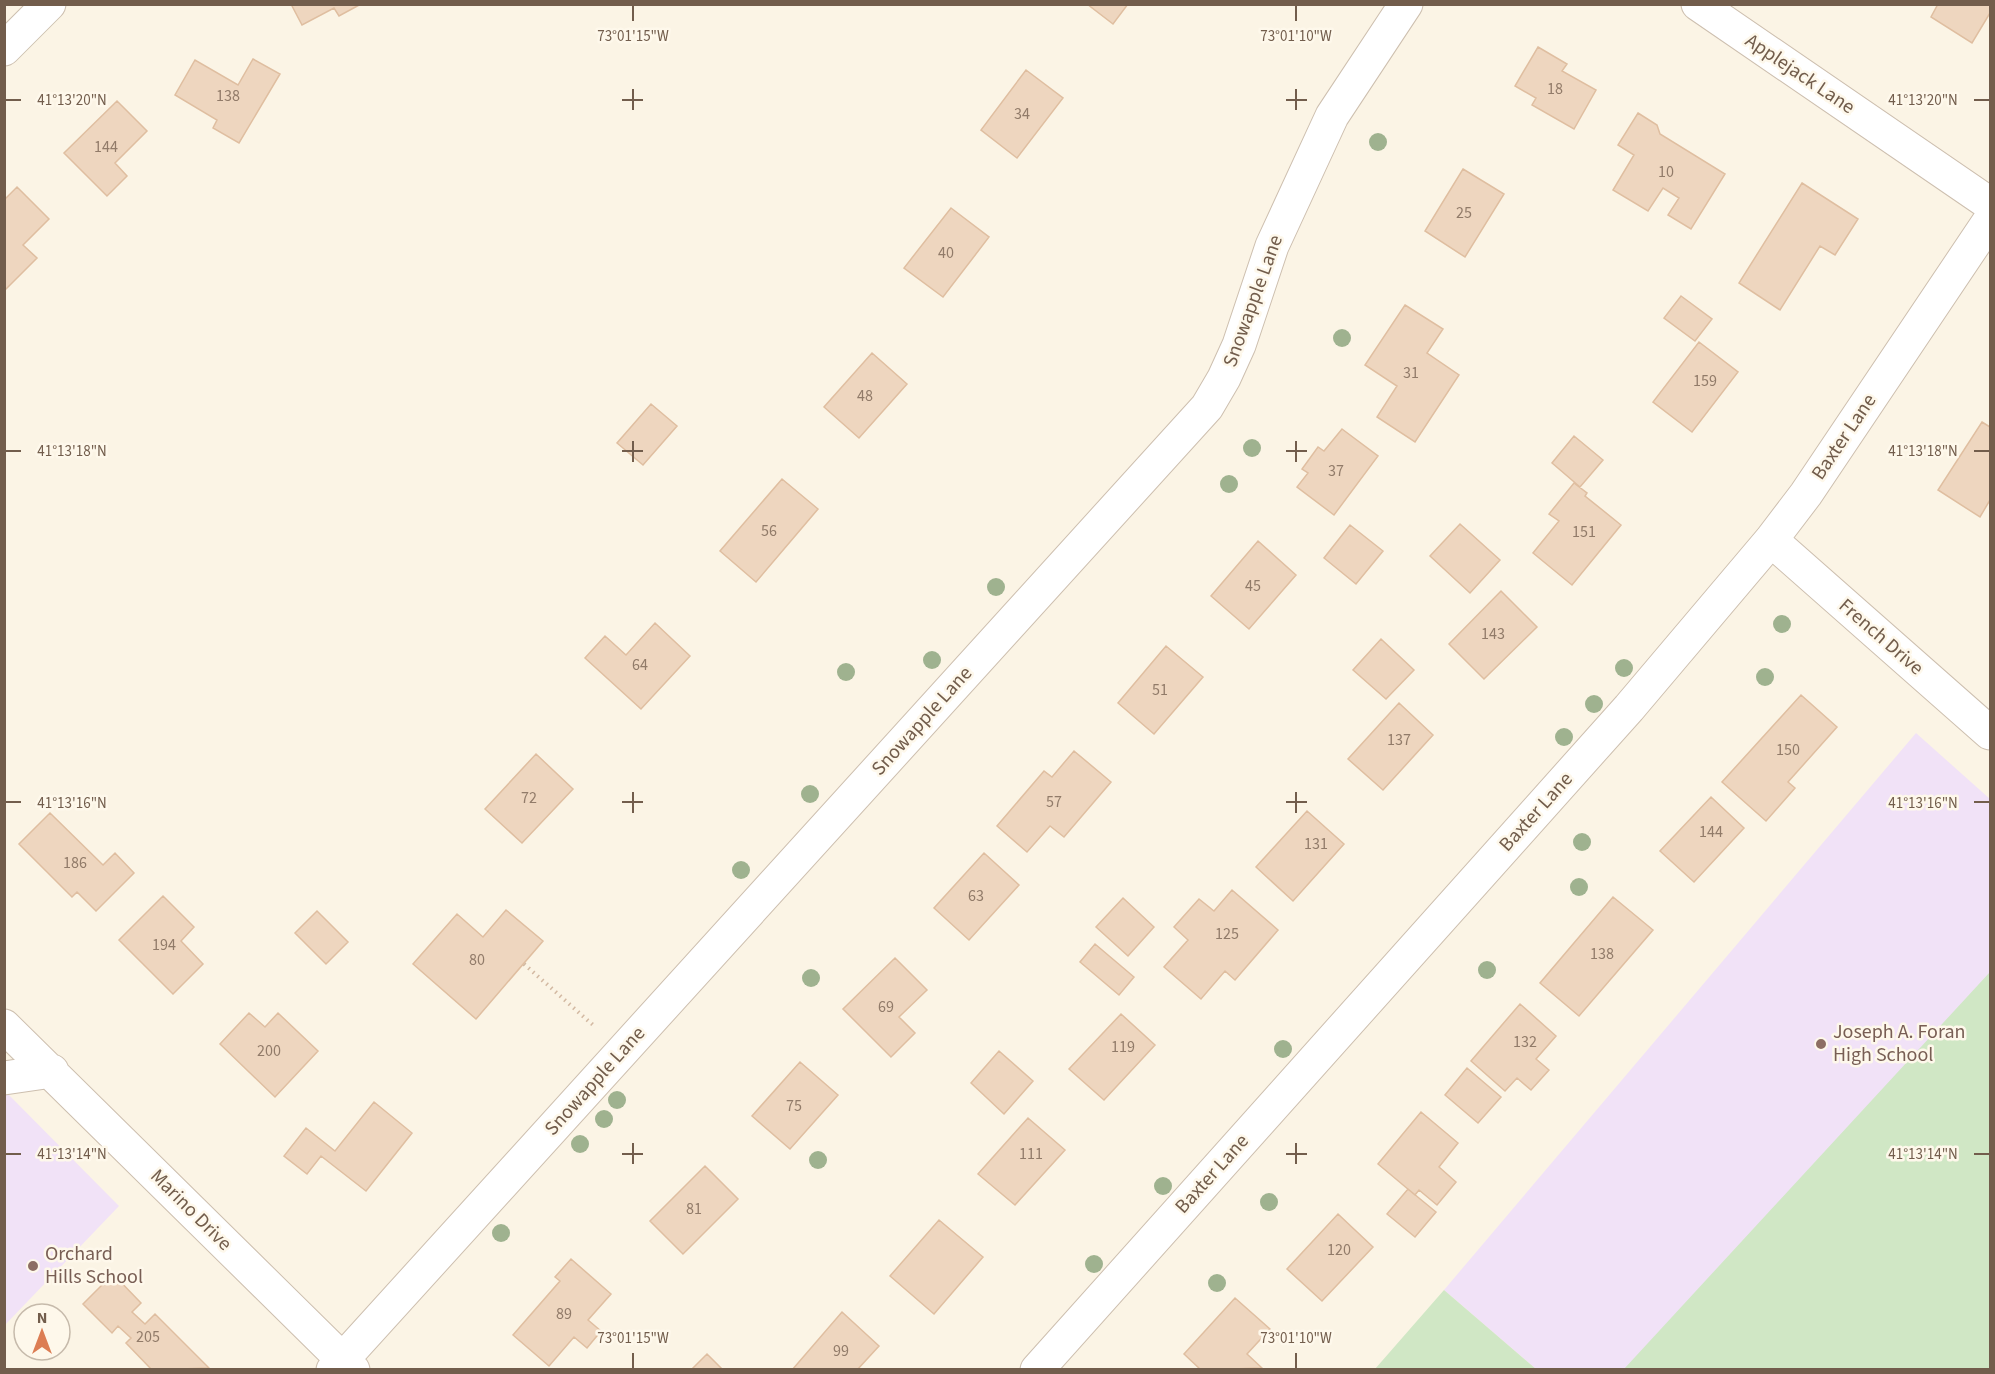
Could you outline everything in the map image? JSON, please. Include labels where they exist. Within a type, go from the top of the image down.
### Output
[{"type":"street","points":[[4,49],[49,4]]},
{"type":"street","name":"Snowapple Lane","points":[[343,1366],[1206,406],[1224,378],[1239,345],[1272,246],[1332,116],[1406,4]]},
{"type":"street","name":"Applejack Lane","points":[[1698,4],[1990,204]]},
{"type":"street","name":"Baxter Lane","points":[[1037,1370],[1629,708],[1771,540],[1806,494],[1990,219]]},
{"type":"street","name":"French Drive","points":[[1771,540],[1990,734]]},
{"type":"street","name":"Marino Drive","points":[[4,1026],[52,1071],[343,1366]]},
{"type":"street","points":[[4,1078],[52,1071]]},
{"type":"path","points":[[524,964],[593,1025]]},
{"type":"shaded area","name":"Joseph A. Foran High School","points":[[1916,733],[1990,799],[1990,1369],[1536,1369],[1444,1290]]},
{"type":"shaded area","name":"Orchard Hills School","points":[[4,1090],[119,1206],[27,1302],[12,1302],[12,1318],[4,1325]]},
{"type":"green space","points":[[1990,972],[1990,1369],[1624,1369]]},
{"type":"green space","points":[[1444,1290],[1536,1369],[1375,1369]]},
{"type":"building","points":[[291,4],[361,4],[339,16],[334,8],[302,25]]},
{"type":"building","points":[[1087,4],[1128,4],[1113,24]]},
{"type":"building","points":[[1938,4],[1990,4],[1990,13],[1972,43],[1931,17]]},
{"type":"building","points":[[1538,47],[1567,64],[1562,71],[1596,90],[1574,129],[1532,105],[1536,98],[1515,86]]},
{"type":"building","points":[[253,59],[280,74],[239,143],[213,128],[217,120],[175,95],[195,60],[238,85]]},
{"type":"building","points":[[1026,70],[1063,98],[1017,158],[981,130]]},
{"type":"building","points":[[117,101],[147,131],[115,163],[127,176],[107,196],[64,153]]},
{"type":"building","points":[[1638,113],[1657,125],[1660,134],[1725,174],[1691,229],[1668,215],[1679,198],[1663,188],[1648,211],[1613,190],[1634,155],[1618,145]]},
{"type":"building","points":[[1463,169],[1504,194],[1465,257],[1425,231]]},
{"type":"building","points":[[1802,183],[1858,219],[1835,255],[1820,246],[1780,310],[1739,283]]},
{"type":"building","points":[[17,187],[49,219],[23,245],[37,258],[4,291],[4,200]]},
{"type":"building","points":[[951,208],[989,237],[943,297],[904,268]]},
{"type":"building","points":[[1681,296],[1712,319],[1695,341],[1664,318]]},
{"type":"building","points":[[1405,305],[1443,329],[1427,353],[1459,375],[1415,442],[1377,417],[1397,386],[1365,365]]},
{"type":"building","points":[[1699,342],[1738,372],[1692,432],[1653,402]]},
{"type":"building","points":[[872,353],[907,384],[859,438],[824,407]]},
{"type":"building","points":[[651,404],[677,426],[643,465],[617,443]]},
{"type":"building","points":[[1982,422],[1990,427],[1990,500],[1980,517],[1938,490]]},
{"type":"building","points":[[1342,429],[1378,456],[1334,515],[1297,487],[1308,473],[1302,469],[1318,447],[1324,451]]},
{"type":"building","points":[[1574,436],[1603,460],[1580,487],[1552,463]]},
{"type":"building","points":[[782,479],[818,509],[756,582],[720,551]]},
{"type":"building","points":[[1574,483],[1587,493],[1585,496],[1621,525],[1572,585],[1533,553],[1559,521],[1549,514]]},
{"type":"building","points":[[1460,524],[1500,560],[1470,593],[1430,556]]},
{"type":"building","points":[[1350,525],[1383,551],[1356,584],[1324,558]]},
{"type":"building","points":[[1258,541],[1296,575],[1249,629],[1211,596]]},
{"type":"building","points":[[1501,591],[1537,627],[1484,679],[1449,644]]},
{"type":"building","points":[[655,623],[690,656],[641,709],[585,658],[605,636],[626,655]]},
{"type":"building","points":[[1381,639],[1414,670],[1386,699],[1353,670]]},
{"type":"building","points":[[1166,646],[1203,677],[1154,734],[1118,703]]},
{"type":"building","points":[[1801,695],[1837,727],[1788,782],[1795,788],[1766,821],[1722,782]]},
{"type":"building","points":[[1399,703],[1433,735],[1383,790],[1348,759]]},
{"type":"building","points":[[1074,751],[1111,782],[1064,837],[1050,826],[1027,852],[997,826],[1044,771],[1052,777]]},
{"type":"building","points":[[536,754],[573,789],[522,843],[485,809]]},
{"type":"building","points":[[1711,797],[1744,828],[1694,882],[1660,851]]},
{"type":"building","points":[[1307,811],[1344,844],[1293,901],[1256,867]]},
{"type":"building","points":[[50,813],[103,865],[115,853],[134,873],[96,911],[77,892],[72,897],[19,844]]},
{"type":"building","points":[[984,853],[1019,885],[969,940],[934,908]]},
{"type":"building","points":[[1232,890],[1278,930],[1235,980],[1225,971],[1201,999],[1164,967],[1188,940],[1174,927],[1199,899],[1214,911]]},
{"type":"building","points":[[163,896],[194,927],[181,941],[203,964],[173,994],[119,940]]},
{"type":"building","points":[[1613,897],[1653,930],[1579,1016],[1540,983]]},
{"type":"building","points":[[1123,898],[1154,927],[1128,956],[1096,927]]},
{"type":"building","points":[[506,910],[543,941],[476,1019],[413,964],[457,914],[483,937]]},
{"type":"building","points":[[317,911],[348,942],[326,964],[295,933]]},
{"type":"building","points":[[1095,944],[1134,977],[1119,995],[1080,962]]},
{"type":"building","points":[[895,958],[927,990],[899,1017],[915,1033],[891,1057],[843,1009]]},
{"type":"building","points":[[1520,1004],[1556,1036],[1536,1059],[1549,1070],[1531,1090],[1517,1078],[1505,1091],[1471,1061]]},
{"type":"building","points":[[249,1013],[265,1027],[278,1013],[318,1051],[275,1097],[220,1044]]},
{"type":"building","points":[[1121,1014],[1155,1045],[1104,1100],[1069,1069]]},
{"type":"building","points":[[999,1051],[1033,1081],[1004,1114],[971,1083]]},
{"type":"building","points":[[800,1062],[838,1095],[790,1149],[752,1116]]},
{"type":"building","points":[[1467,1068],[1501,1097],[1478,1123],[1445,1095]]},
{"type":"building","points":[[374,1102],[412,1133],[366,1191],[321,1156],[307,1174],[284,1156],[306,1128],[335,1151]]},
{"type":"building","points":[[1421,1112],[1458,1143],[1439,1167],[1456,1182],[1437,1205],[1419,1190],[1415,1195],[1378,1164]]},
{"type":"building","points":[[1028,1118],[1065,1150],[1015,1205],[978,1174]]},
{"type":"building","points":[[705,1166],[738,1199],[683,1254],[650,1221]]},
{"type":"building","points":[[1408,1189],[1436,1212],[1415,1237],[1387,1214]]},
{"type":"building","points":[[1338,1214],[1373,1247],[1322,1301],[1287,1269]]},
{"type":"building","points":[[939,1220],[983,1257],[934,1314],[890,1276]]},
{"type":"building","points":[[571,1259],[611,1294],[588,1320],[601,1331],[587,1348],[574,1337],[549,1366],[513,1335],[560,1281],[555,1277]]},
{"type":"building","points":[[113,1274],[141,1303],[132,1312],[145,1324],[155,1314],[209,1368],[152,1370],[126,1343],[131,1338],[118,1326],[112,1333],[83,1304]]},
{"type":"building","points":[[1235,1298],[1270,1329],[1247,1354],[1262,1368],[1201,1370],[1184,1354]]},
{"type":"building","points":[[842,1312],[879,1346],[857,1370],[792,1370]]},
{"type":"building","points":[[707,1354],[723,1370],[691,1370]]},
{"type":"place","name":"Joseph A. Foran High School","points":[[1821,1044]]},
{"type":"place","name":"Orchard Hills School","points":[[33,1266]]}]
